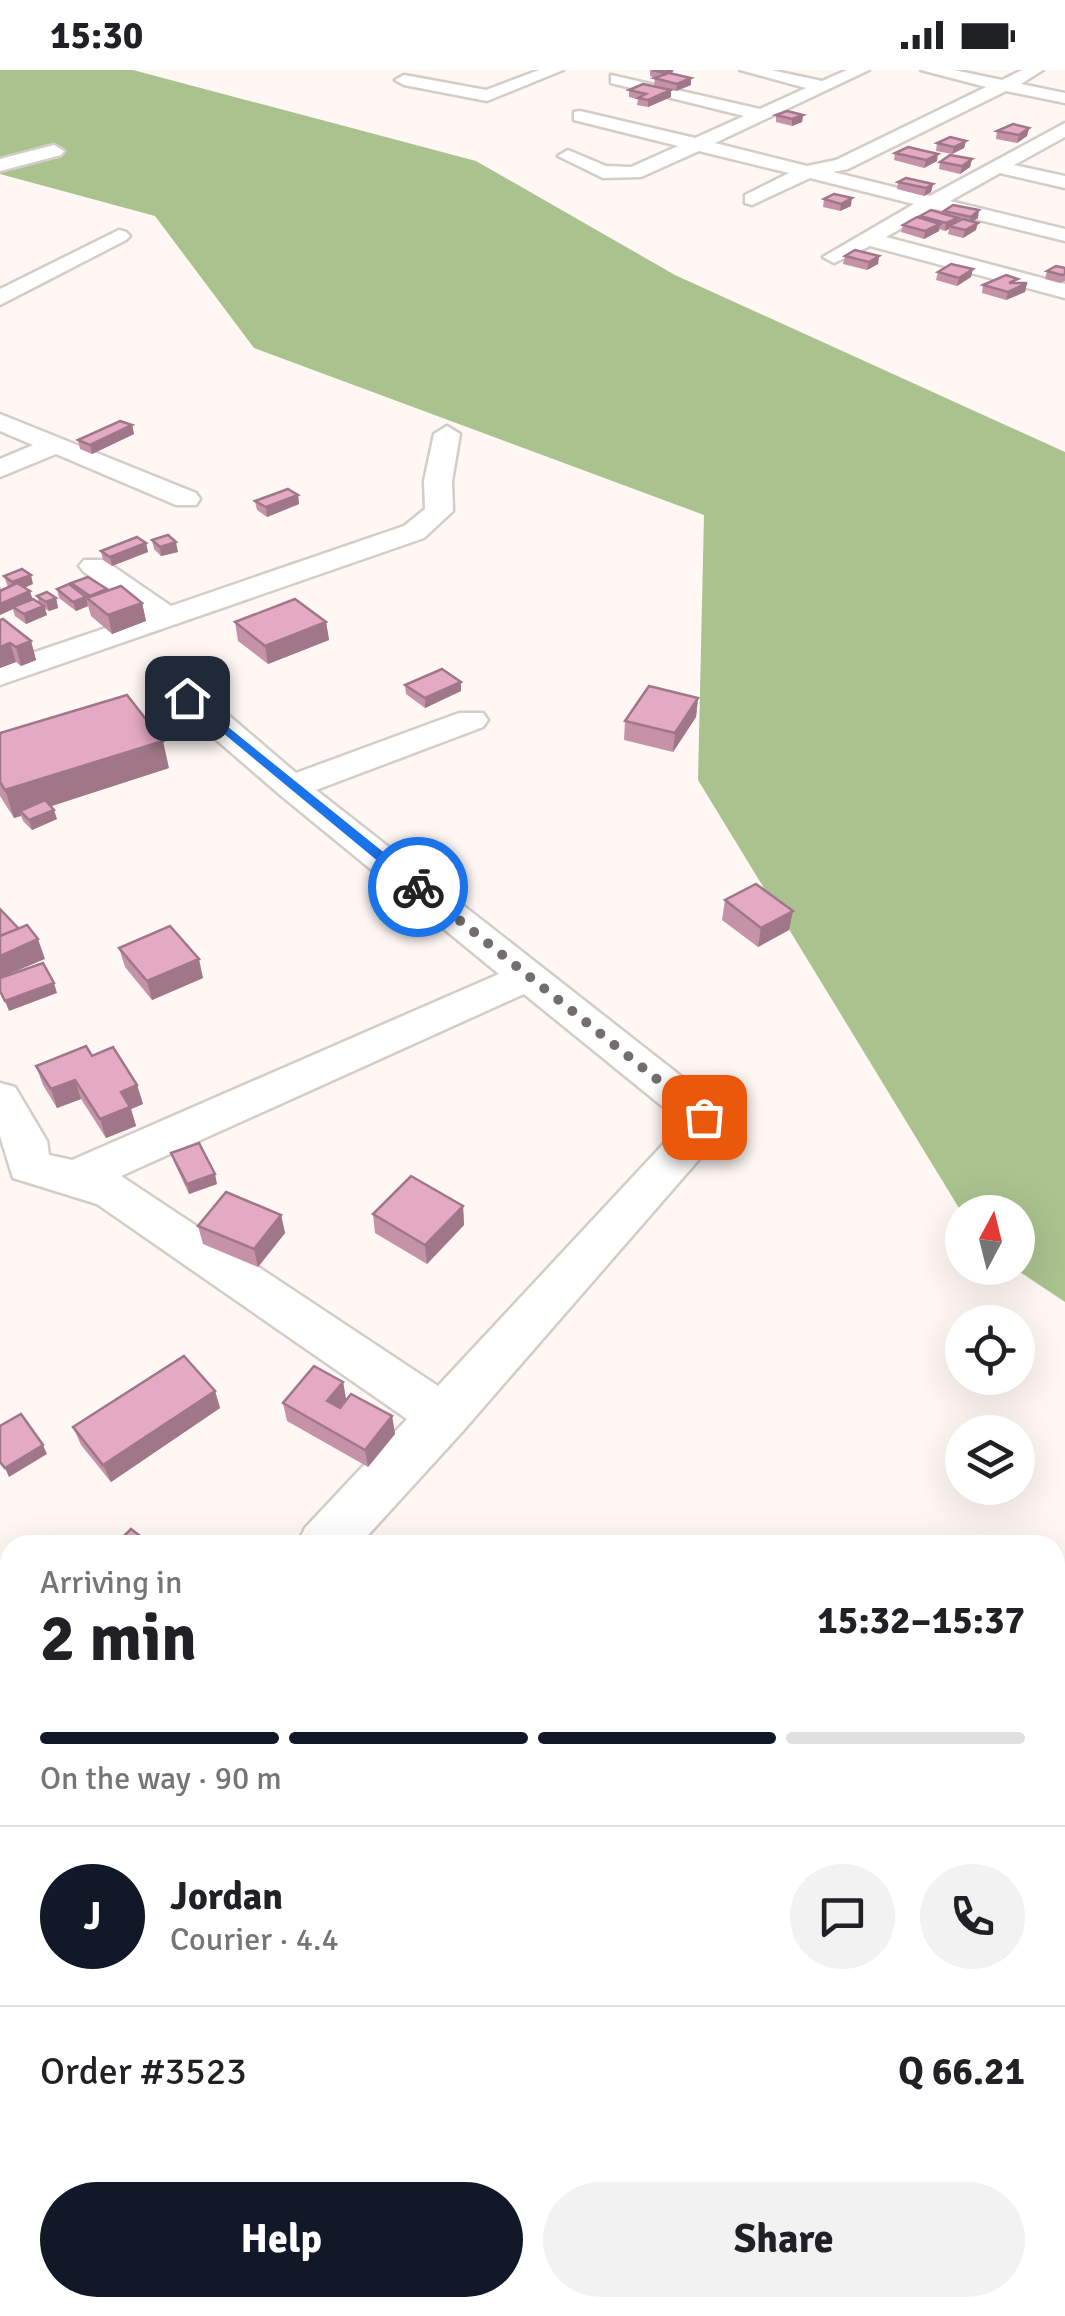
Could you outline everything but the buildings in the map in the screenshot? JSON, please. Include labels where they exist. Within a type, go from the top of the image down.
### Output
[{"type":"street","points":[[422,70],[403,79],[487,96],[555,70]]},
{"type":"street","points":[[640,70],[617,79],[760,115]]},
{"type":"street","points":[[748,70],[824,87]]},
{"type":"street","points":[[568,156],[589,168],[629,174],[861,70]]},
{"type":"street","points":[[930,70],[980,81]]},
{"type":"street","points":[[809,171],[820,159],[980,81],[1036,70]]},
{"type":"street","points":[[752,199],[809,171],[841,165],[1004,78],[1065,98]]},
{"type":"street","points":[[580,116],[1065,235]]},
{"type":"street","points":[[834,257],[1060,135]]},
{"type":"street","points":[[0,165],[54,152]]},
{"type":"street","points":[[998,166],[1065,182]]},
{"type":"street","points":[[0,298],[118,236]]},
{"type":"street","points":[[870,238],[1065,291]]},
{"type":"street","points":[[0,422],[186,500]]},
{"type":"street","points":[[0,675],[361,553],[430,522],[439,511],[438,481],[447,434]]},
{"type":"street","points":[[0,469],[55,446]]},
{"type":"street","points":[[94,566],[169,618]]},
{"type":"street","points":[[187,698],[291,787],[698,1109],[706,1126],[333,1535]]},
{"type":"street","points":[[291,787],[471,720]]},
{"type":"street","points":[[75,1178],[530,976]]},
{"type":"street","points":[[0,1098],[25,1142],[15,1174],[75,1178],[113,1192],[444,1417]]},
{"type":"green space","points":[[0,70],[133,70],[476,161],[675,275],[1065,452],[1065,1302],[1035,1282],[1035,1195],[951,1195],[698,780],[704,515],[254,348],[155,216],[0,174]]},
{"type":"way so far","points":[[418,887],[704,1117]]},
{"type":"route","points":[[187,698],[291,787],[418,887]]}]
